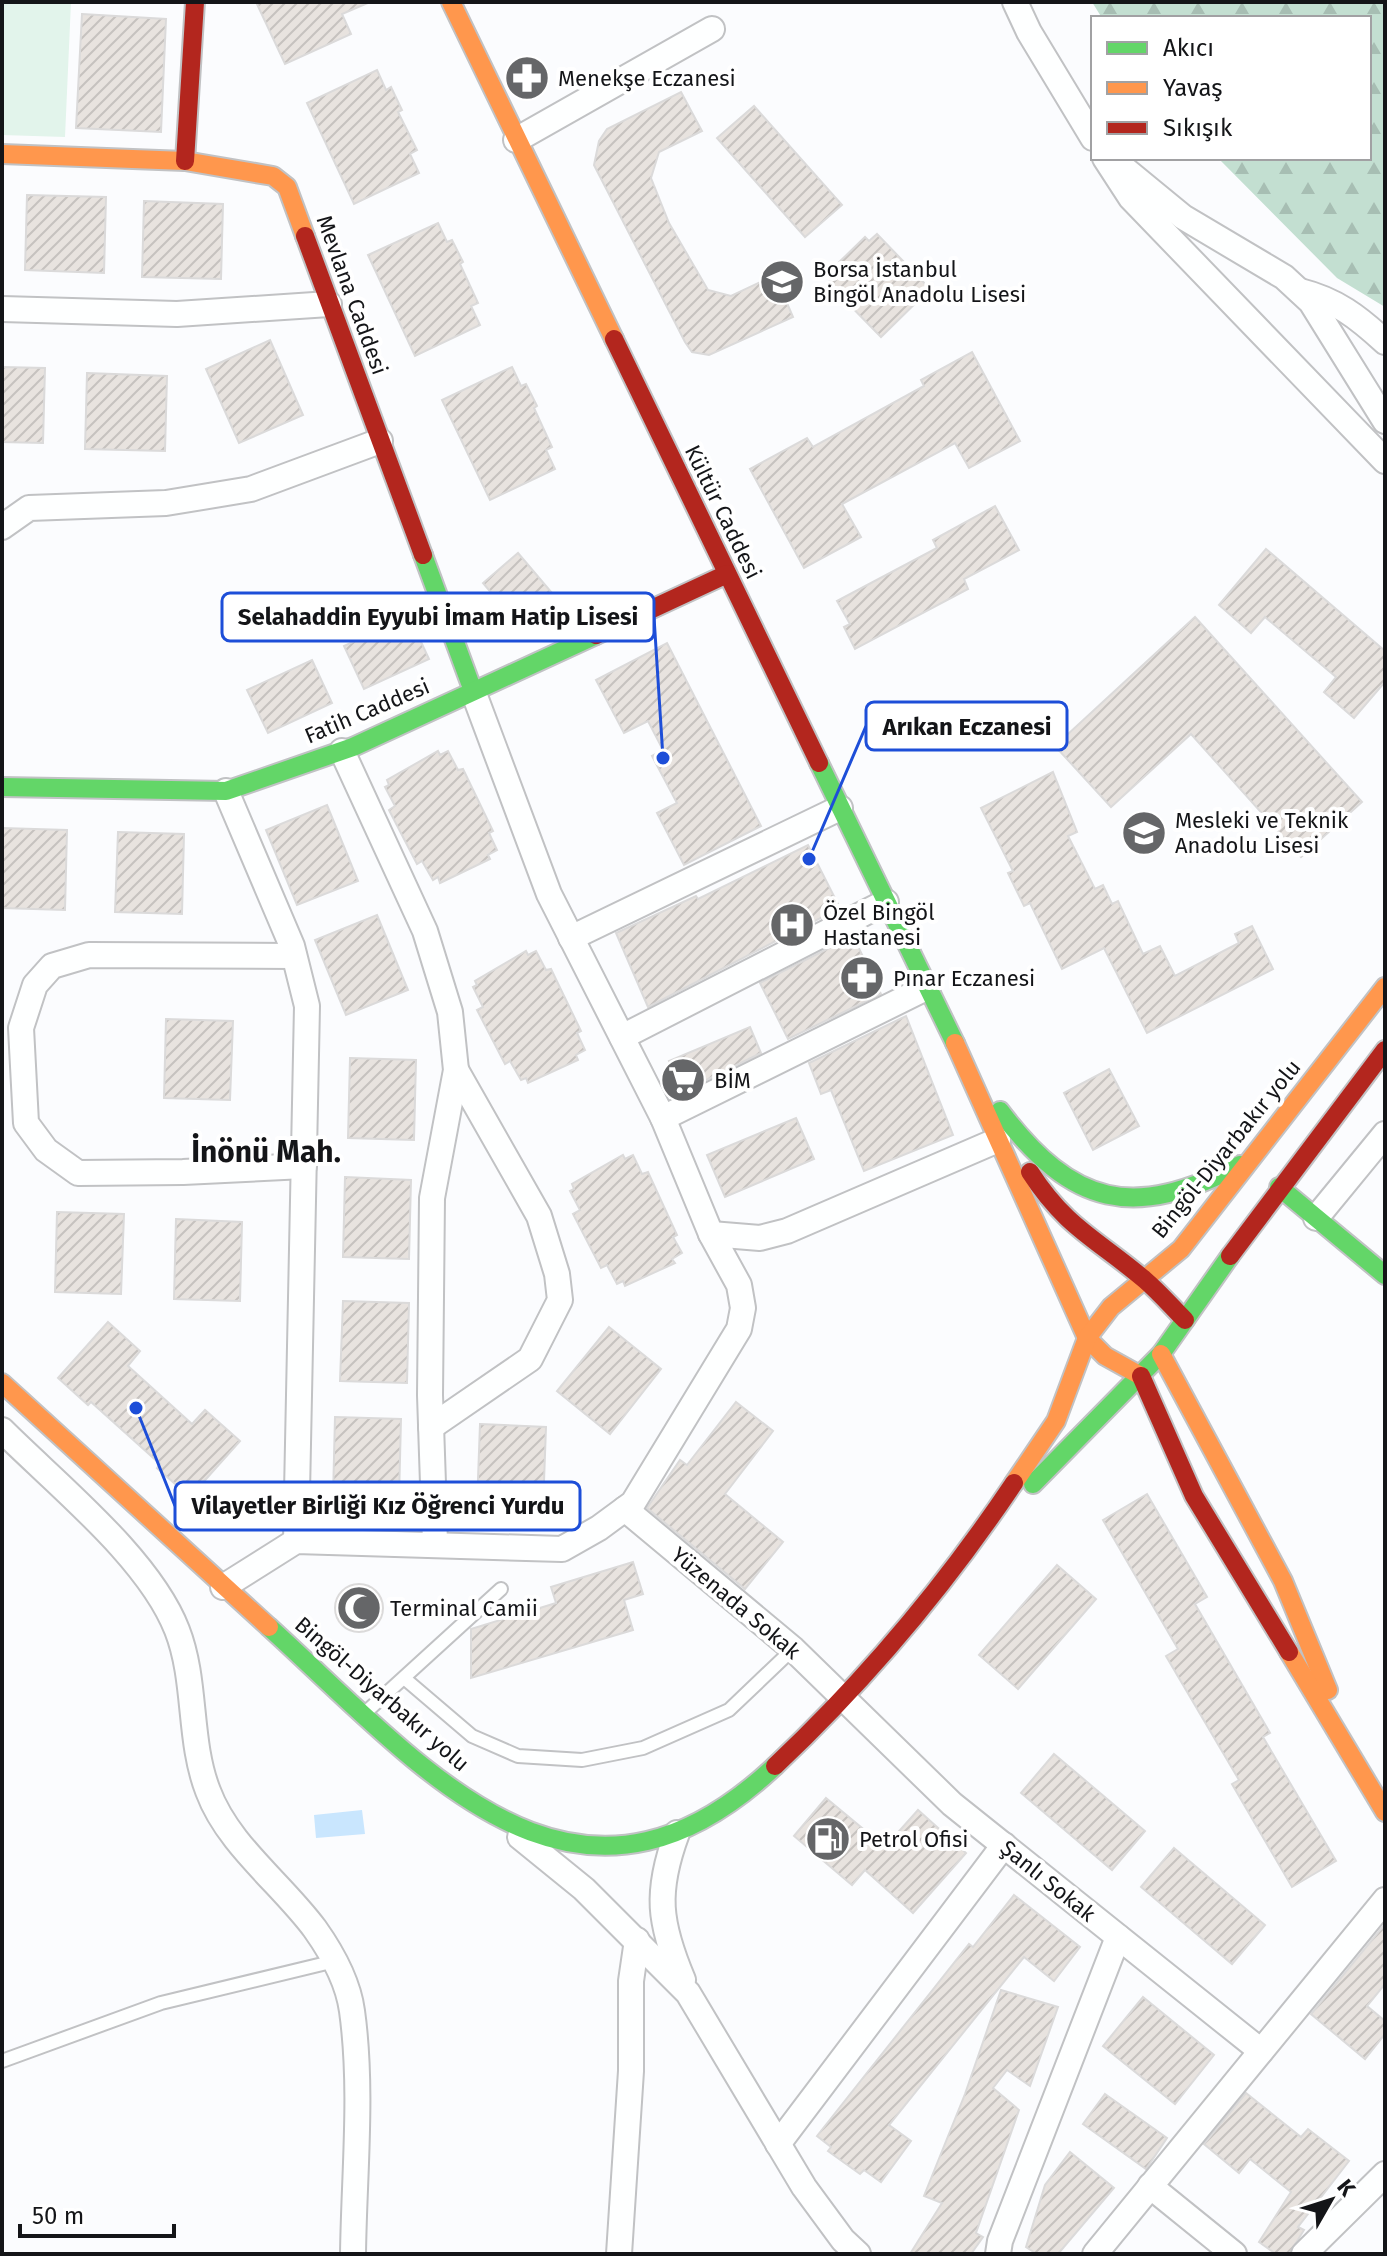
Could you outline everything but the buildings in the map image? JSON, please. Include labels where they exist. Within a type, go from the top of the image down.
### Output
[{"type":"street","points":[[185,161],[195,2]]},
{"type":"street","name":"Kültür Caddesi","points":[[451,2],[955,1043]]},
{"type":"street","points":[[1015,2],[1091,135]]},
{"type":"street","points":[[516,140],[712,29]]},
{"type":"street","name":"Mevlana Caddesi","points":[[2,154],[185,161],[273,176],[287,187],[473,691]]},
{"type":"street","points":[[1109,160],[1131,198],[1385,461]]},
{"type":"street","points":[[1111,160],[1183,217],[1284,277],[1300,291],[1335,335],[1385,421]]},
{"type":"street","points":[[1300,291],[1327,298],[1351,311],[1385,342]]},
{"type":"street","points":[[2,309],[177,314],[329,304]]},
{"type":"street","points":[[2,527],[29,508],[166,503],[251,489],[380,441]]},
{"type":"street","name":"Fatih Caddesi","points":[[2,787],[226,791],[342,751],[727,574]]},
{"type":"street","points":[[223,1587],[296,1541],[562,1549],[633,1503],[739,1329],[743,1308],[739,1285],[711,1234],[663,1118],[549,894],[473,691]]},
{"type":"street","points":[[342,751],[425,931],[450,1012],[456,1070],[432,1198],[431,1427],[435,1543]]},
{"type":"street","points":[[226,791],[294,956],[307,1006],[296,1541]]},
{"type":"street","points":[[571,938],[840,808]]},
{"type":"street","points":[[622,1037],[886,902]]},
{"type":"street","points":[[294,956],[89,955],[52,966],[35,985],[21,1028],[26,1123],[46,1150],[78,1173],[304,1166]]},
{"type":"street","points":[[663,1118],[928,987]]},
{"type":"street","name":"Bingöl-Diyarbakır yolu","points":[[2,1383],[426,1770],[500,1821],[554,1842],[609,1846],[677,1833],[715,1815],[759,1781],[845,1700],[977,1538],[1056,1421],[1087,1338],[1111,1307],[1181,1249],[1385,987]]},
{"type":"street","points":[[955,1043],[1087,1338],[1105,1356],[1141,1376],[1194,1496],[1385,1812]]},
{"type":"street","points":[[955,1043],[1017,1136],[1073,1184],[1096,1195],[1139,1199],[1206,1186],[1251,1159]]},
{"type":"street","points":[[955,1043],[1049,1201],[1079,1232],[1145,1280],[1185,1320]]},
{"type":"street","name":"Bingöl-Diyarbakır yolu","points":[[977,1538],[1161,1354],[1279,1187],[1385,1050]]},
{"type":"street","points":[[431,1427],[530,1359],[560,1300],[557,1274],[539,1216],[456,1070]]},
{"type":"street","points":[[1316,1218],[1385,1134]]},
{"type":"street","points":[[711,1234],[760,1238],[787,1231],[998,1140]]},
{"type":"street","points":[[1279,1187],[1385,1275]]},
{"type":"street","points":[[1161,1354],[1283,1581],[1373,1796]]},
{"type":"street","points":[[2,1430],[124,1551],[158,1594],[177,1630],[187,1666],[208,1792],[230,1830],[313,1927],[335,1961],[352,2010],[353,2254]]},
{"type":"street","name":"Yüzenada Sokak","points":[[625,1509],[793,1649],[845,1700]]},
{"type":"street","name":"Şanlı Sokak","points":[[845,1700],[952,1804],[1261,2051]]},
{"type":"street","points":[[500,1821],[584,1889],[688,1993]]},
{"type":"street","points":[[677,1833],[664,1868],[660,1909],[668,1944],[688,1993],[804,2187],[843,2240],[858,2254]]},
{"type":"street","points":[[778,2144],[1004,1845]]},
{"type":"street","points":[[1095,2254],[1385,1900]]},
{"type":"street","points":[[998,2254],[1000,2241],[1118,1937]]},
{"type":"street","points":[[619,2254],[631,2071],[631,1981],[637,1940]]},
{"type":"street","points":[[1304,2254],[1385,2174]]},
{"type":"street","points":[[1150,2186],[1234,2254]]},
{"type":"lane","points":[[364,1714],[501,1589]]},
{"type":"lane","points":[[404,1678],[472,1736],[518,1756],[582,1760],[643,1748],[729,1710],[793,1649]]},
{"type":"lane","points":[[2,2061],[161,2003],[335,1961]]},
{"type":"shaded area","points":[[2,2],[71,2],[65,137],[2,135]]},
{"type":"green space","points":[[1092,2],[1385,2],[1385,307],[1337,278],[1220,160],[1371,160],[1371,16],[1101,16]]},
{"type":"water","points":[[362,1810],[365,1834],[316,1838],[314,1815]]},
{"type":"traffic: fast","points":[[423,555],[473,691]]},
{"type":"traffic: fast","points":[[2,787],[226,791],[353,747],[596,635]]},
{"type":"traffic: fast","points":[[819,763],[955,1043]]},
{"type":"traffic: fast","points":[[1000,1111],[1053,1168],[1080,1185],[1107,1195],[1136,1197],[1168,1193],[1240,1165]]},
{"type":"traffic: fast","points":[[1279,1187],[1385,1275]]},
{"type":"traffic: fast","points":[[1033,1484],[1161,1354],[1230,1256]]},
{"type":"traffic: fast","points":[[269,1627],[384,1734],[443,1782],[503,1820],[566,1842],[632,1844],[701,1820],[775,1766]]},
{"type":"traffic: slow","points":[[451,2],[614,339]]},
{"type":"traffic: slow","points":[[2,154],[185,161],[273,176],[287,187],[305,236]]},
{"type":"traffic: slow","points":[[1014,1483],[1056,1421],[1087,1338],[1111,1307],[1181,1249],[1385,987]]},
{"type":"traffic: slow","points":[[955,1043],[1087,1338],[1105,1356],[1141,1376]]},
{"type":"traffic: slow","points":[[1161,1354],[1283,1581],[1328,1690]]},
{"type":"traffic: slow","points":[[2,1383],[269,1627]]},
{"type":"traffic: slow","points":[[1289,1652],[1385,1812]]},
{"type":"traffic: jam","points":[[185,161],[195,2]]},
{"type":"traffic: jam","points":[[305,236],[423,555]]},
{"type":"traffic: jam","points":[[614,339],[819,763]]},
{"type":"traffic: jam","points":[[596,635],[727,574]]},
{"type":"traffic: jam","points":[[1230,1256],[1385,1050]]},
{"type":"traffic: jam","points":[[1030,1172],[1056,1207],[1145,1280],[1185,1320]]},
{"type":"traffic: jam","points":[[1141,1376],[1194,1496],[1289,1652]]},
{"type":"traffic: jam","points":[[775,1766],[841,1700],[902,1631],[960,1559],[1014,1483]]},
{"type":"place","name":"Menekşe Eczanesi","points":[[527,78]]},
{"type":"place","name":"Borsa İstanbul Bingöl Anadolu Lisesi","points":[[782,282]]},
{"type":"place","name":"Selahaddin Eyyubi İmam Hatip Lisesi","points":[[663,758]]},
{"type":"place","name":"Mesleki ve Teknik Anadolu Lisesi","points":[[1144,833]]},
{"type":"place","name":"Arıkan Eczanesi","points":[[809,859]]},
{"type":"place","name":"Özel Bingöl Hastanesi","points":[[792,925]]},
{"type":"place","name":"Pınar Eczanesi","points":[[862,978]]},
{"type":"place","name":"BİM","points":[[683,1080]]},
{"type":"place","name":"Vilayetler Birliği Kız Öğrenci Yurdu","points":[[136,1408]]},
{"type":"place","name":"Terminal Camii","points":[[359,1608]]},
{"type":"place","name":"Petrol Ofisi","points":[[828,1839]]},
{"type":"district","name":"İnönü Mah.","points":[[266,1152]]}]
